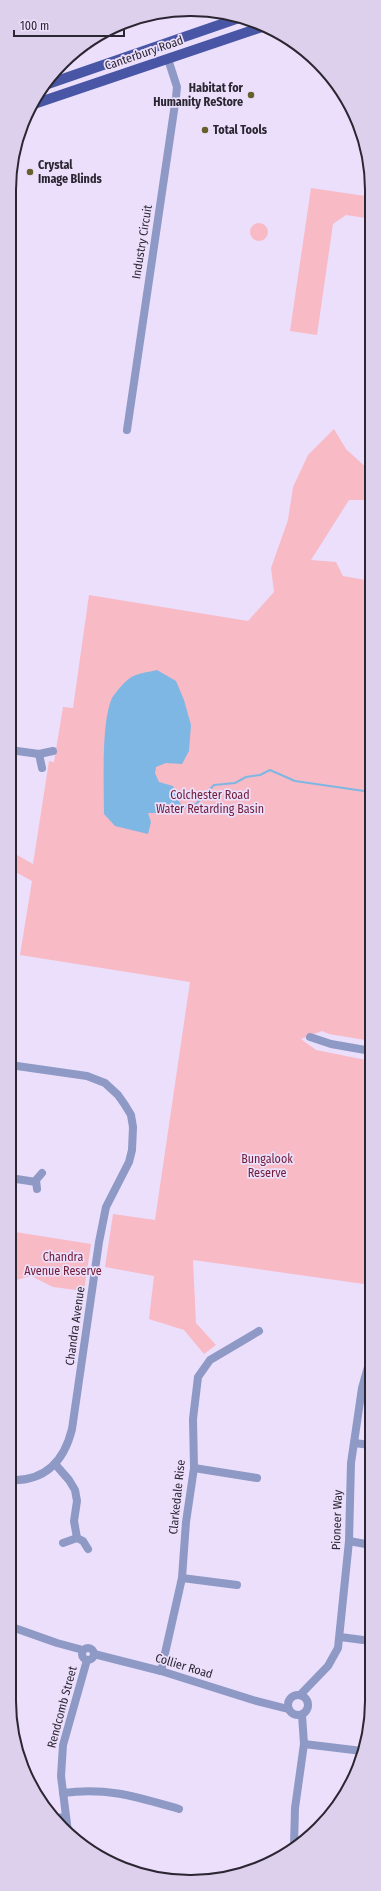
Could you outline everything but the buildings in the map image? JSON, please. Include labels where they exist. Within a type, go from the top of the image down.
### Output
[{"type":"main road","name":"Canterbury Road","points":[[53,82],[231,21]]},
{"type":"main road","name":"Canterbury Road","points":[[40,102],[257,29]]},
{"type":"street","name":"Industry Circuit","points":[[127,430],[176,97],[176,87],[168,58]]},
{"type":"street","points":[[16,751],[39,754],[52,751]]},
{"type":"street","points":[[39,754],[42,768]]},
{"type":"street","points":[[310,1037],[331,1044],[365,1050]]},
{"type":"street","name":"Chandra Avenue","points":[[16,1066],[87,1076],[105,1083],[118,1095],[125,1105],[131,1115],[133,1127],[133,1144],[129,1162],[106,1207],[99,1242],[72,1429],[66,1449],[55,1464],[44,1473],[29,1479],[16,1480]]},
{"type":"street","points":[[16,1180],[36,1186],[42,1172]]},
{"type":"street","name":"Clarkedale Rise","points":[[161,1671],[182,1578],[186,1522],[194,1468],[193,1419],[198,1378],[210,1360],[259,1331]]},
{"type":"street","name":"Pioneer Way","points":[[293,1710],[294,1696],[303,1697],[317,1680],[335,1654],[340,1637],[349,1541],[351,1463],[362,1388],[365,1377]]},
{"type":"street","points":[[354,1443],[365,1444]]},
{"type":"street","points":[[55,1464],[69,1480],[75,1490],[76,1500],[74,1521],[77,1538]]},
{"type":"street","points":[[194,1468],[257,1478]]},
{"type":"street","points":[[64,1543],[77,1538],[83,1541],[88,1550]]},
{"type":"street","points":[[349,1541],[365,1544]]},
{"type":"street","points":[[182,1578],[237,1585]]},
{"type":"street","points":[[16,1629],[56,1643],[83,1650],[90,1648],[94,1654],[91,1659],[87,1660],[82,1656],[83,1650]]},
{"type":"street","points":[[340,1637],[365,1640]]},
{"type":"street","name":"Collier Road","points":[[94,1654],[161,1671],[267,1704],[293,1710]]},
{"type":"street","name":"Rendcomb Street","points":[[67,1824],[61,1776],[62,1745],[87,1660]]},
{"type":"street","points":[[294,1841],[295,1808],[304,1744],[303,1730],[293,1710],[308,1708],[303,1697]]},
{"type":"street","points":[[304,1744],[358,1750]]},
{"type":"street","points":[[63,1793],[81,1790],[117,1792],[179,1809]]},
{"type":"street","points":[[60,1818],[66,1817]]},
{"type":"green space","points":[[311,188],[365,196],[365,218],[346,215],[333,224],[317,335],[290,331]]},
{"type":"green space","points":[[259,223],[265,226],[268,232],[265,238],[259,241],[253,238],[250,232],[253,226]]},
{"type":"green space","name":"Colchester Road Water Retarding Basin","points":[[334,429],[346,449],[365,466],[365,500],[349,500],[311,560],[336,562],[343,576],[365,580],[365,1040],[329,1034],[322,1031],[301,1039],[316,1050],[365,1060],[365,1284],[193,1260],[196,1323],[216,1345],[204,1354],[184,1330],[149,1319],[154,1276],[105,1267],[113,1214],[155,1220],[190,982],[20,955],[32,881],[16,872],[16,854],[33,864],[49,761],[54,762],[63,707],[73,708],[89,595],[248,621],[274,592],[271,568],[288,520],[293,487],[308,455]]},
{"type":"green space","name":"Chandra Avenue Reserve","points":[[16,1232],[91,1244],[84,1291],[53,1287],[31,1276],[16,1280]]},
{"type":"water","points":[[157,670],[176,681],[184,700],[191,725],[189,751],[182,764],[166,763],[156,767],[155,773],[159,782],[173,786],[178,800],[184,808],[176,813],[148,813],[151,822],[148,834],[115,826],[104,814],[105,738],[108,709],[112,698],[125,682],[133,676]]},
{"type":"waterway","points":[[184,808],[196,804],[214,785],[235,783],[246,777],[260,775],[270,770],[295,781],[365,791]]},
{"type":"place","name":"Habitat for Humanity ReStore","points":[[251,95]]},
{"type":"place","name":"Total Tools","points":[[205,130]]},
{"type":"place","name":"Crystal Image Blinds","points":[[30,172]]},
{"type":"park label","name":"Bungalook Reserve","points":[[267,1166]]}]
